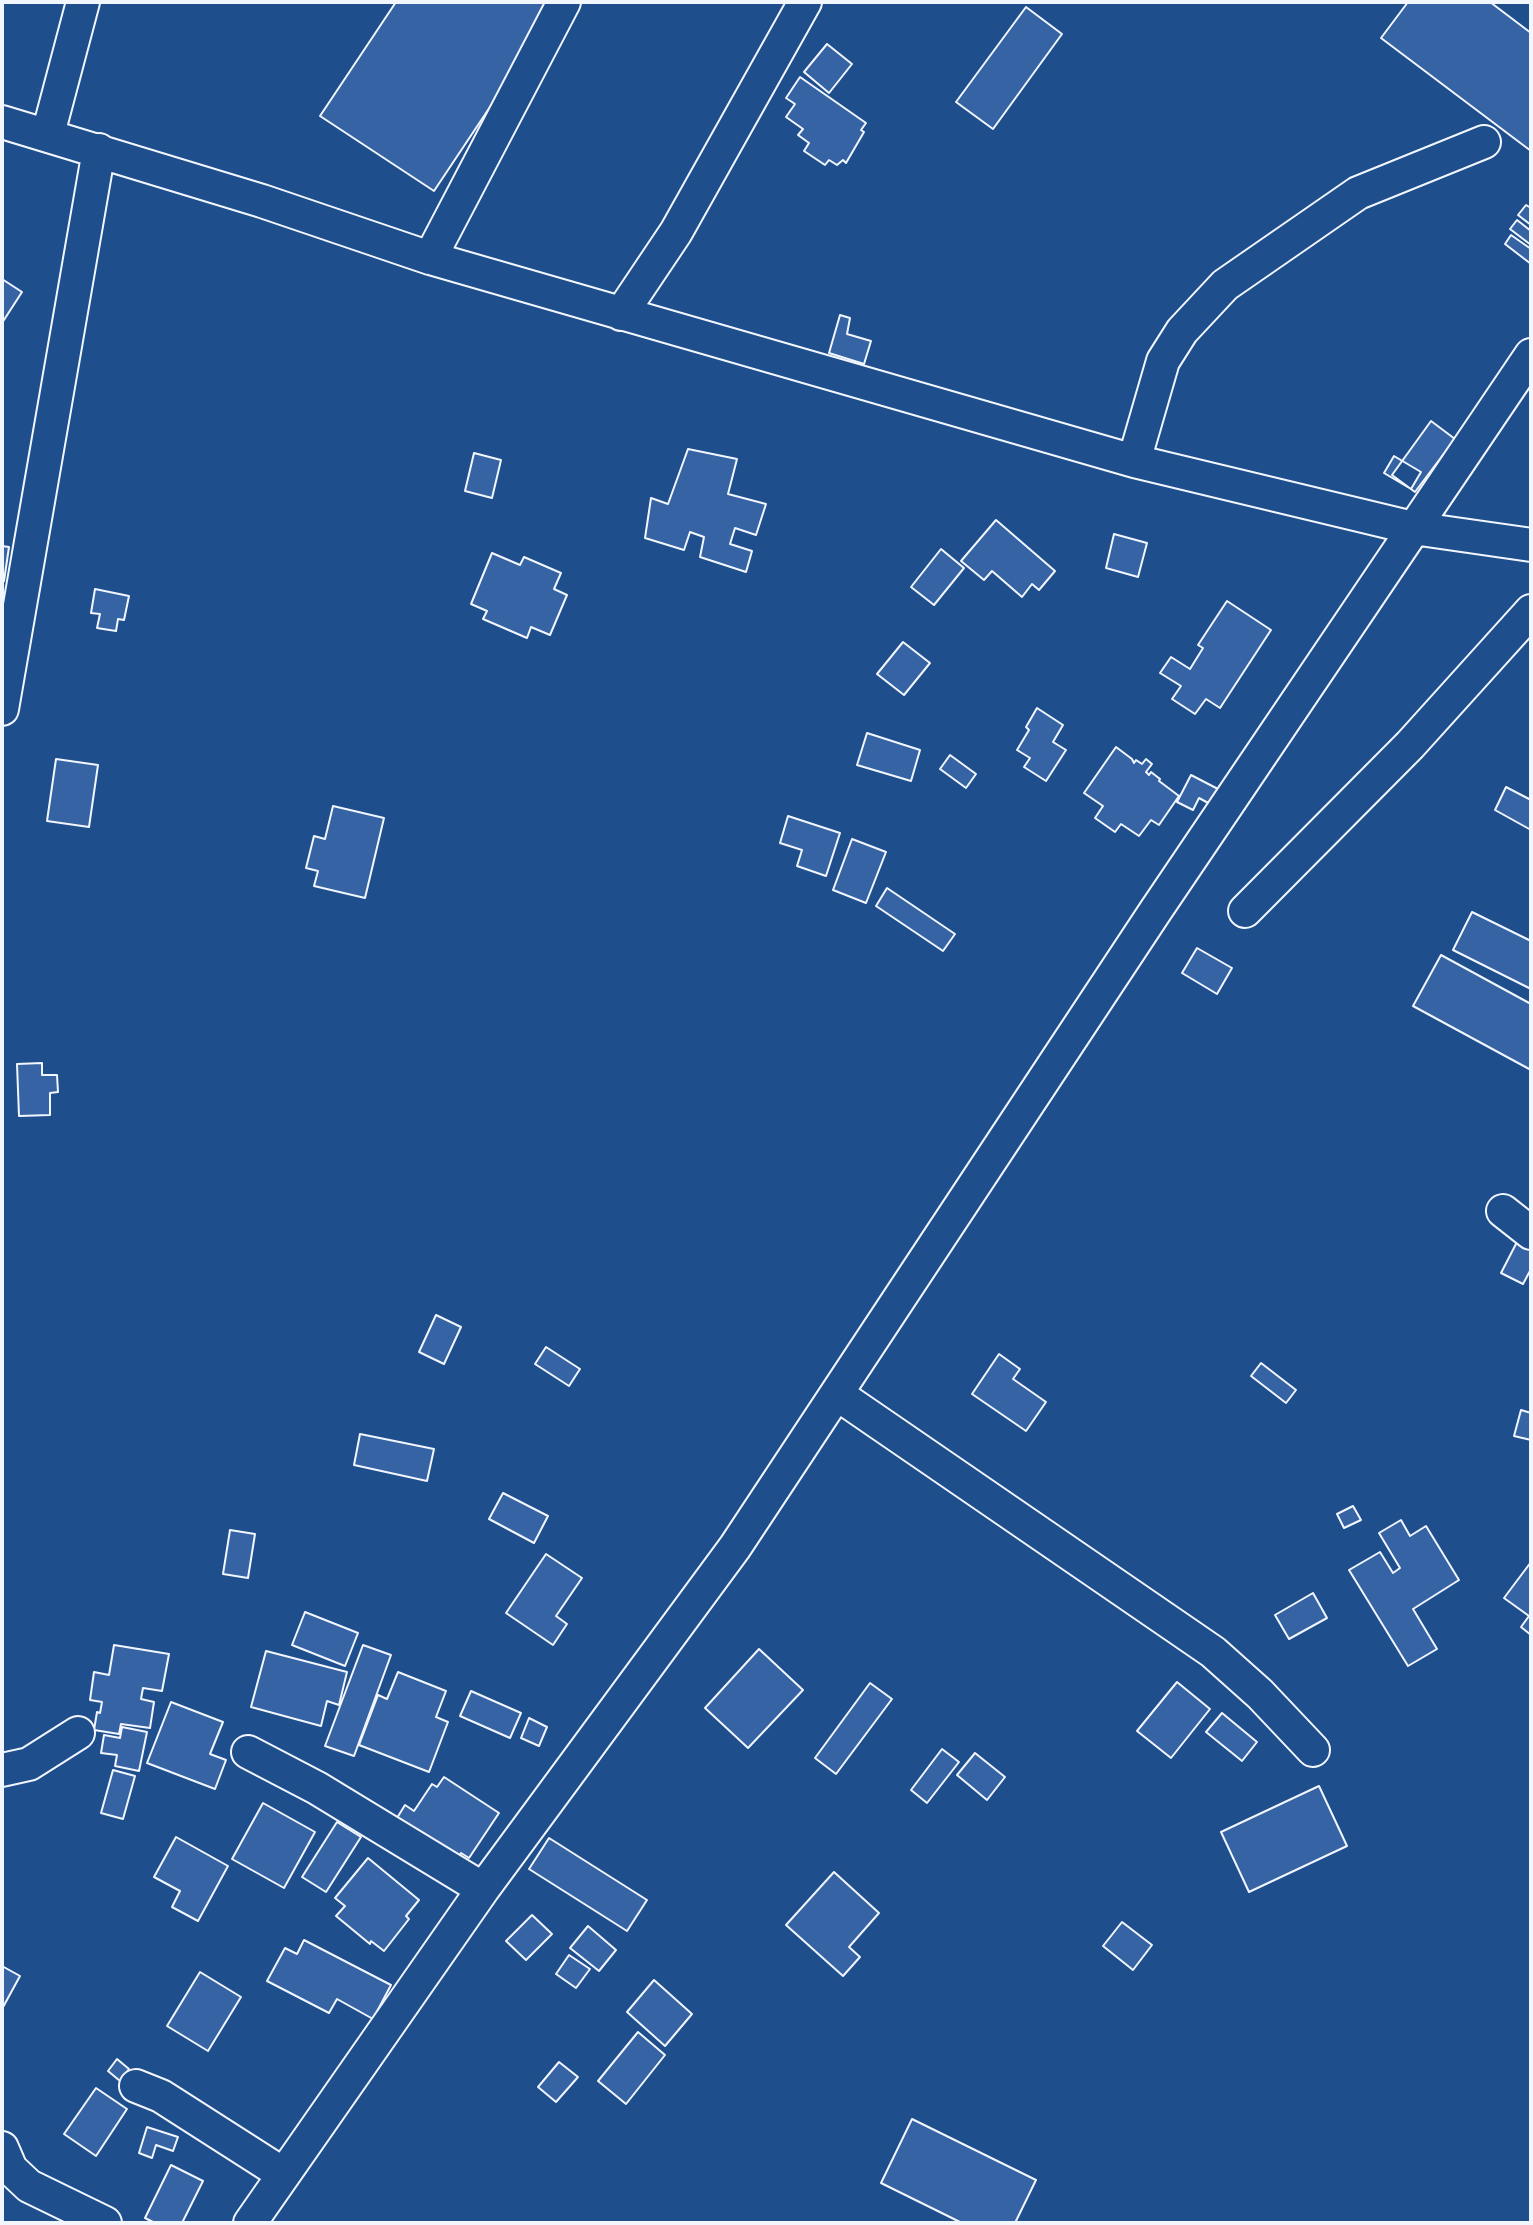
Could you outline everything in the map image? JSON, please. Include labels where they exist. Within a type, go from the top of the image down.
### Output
[{"type":"street","points":[[48,134],[83,2]]},
{"type":"street","points":[[430,258],[564,2]]},
{"type":"street","points":[[621,314],[676,232],[805,2]]},
{"type":"street","points":[[2,122],[99,150],[430,258],[1134,461],[1413,528],[1531,545]]},
{"type":"street","points":[[1134,461],[1163,361],[1182,331],[1225,285],[1358,193],[1484,142]]},
{"type":"street","points":[[2,709],[99,150]]},
{"type":"street","points":[[250,2223],[483,1889],[735,1547],[1156,910],[1531,355]]},
{"type":"street","points":[[1245,911],[1410,745],[1531,611]]},
{"type":"street","points":[[1503,1211],[1531,1233]]},
{"type":"street","points":[[837,1394],[1213,1652],[1260,1694],[1313,1750]]},
{"type":"street","points":[[2,1770],[29,1764],[78,1733]]},
{"type":"street","points":[[248,1752],[329,1795],[483,1889]]},
{"type":"street","points":[[136,2086],[161,2096],[283,2174]]},
{"type":"street","points":[[2,2148],[11,2169],[29,2186],[105,2223]]},
{"type":"building","points":[[396,2],[560,2],[434,191],[320,116]]},
{"type":"building","points":[[1408,2],[1490,2],[1531,33],[1531,151],[1381,38]]},
{"type":"building","points":[[1026,7],[1062,34],[993,129],[956,102]]},
{"type":"building","points":[[827,44],[852,64],[829,93],[804,72]]},
{"type":"building","points":[[800,77],[866,123],[846,163],[843,160],[837,165],[829,160],[825,165],[804,151],[809,143],[798,135],[803,129],[786,117],[795,104],[786,98]]},
{"type":"building","points":[[1526,205],[1531,208],[1531,225],[1518,215]]},
{"type":"building","points":[[1517,220],[1531,231],[1531,245],[1510,229]]},
{"type":"building","points":[[1511,235],[1531,249],[1531,264],[1505,244]]},
{"type":"building","points":[[2,279],[22,292],[2,323]]},
{"type":"building","points":[[840,315],[850,318],[847,334],[871,341],[864,364],[829,353]]},
{"type":"building","points":[[1431,421],[1455,439],[1415,492],[1392,475]]},
{"type":"building","points":[[688,449],[737,459],[728,494],[766,504],[756,535],[735,528],[730,544],[752,551],[746,572],[700,557],[704,537],[690,532],[684,550],[645,538],[651,498],[668,504]]},
{"type":"building","points":[[474,453],[501,460],[492,498],[465,491]]},
{"type":"building","points":[[1394,456],[1421,472],[1411,489],[1384,473]]},
{"type":"building","points":[[996,520],[1055,571],[1039,590],[1032,584],[1022,597],[992,571],[984,580],[961,561]]},
{"type":"building","points":[[1114,534],[1147,543],[1138,577],[1106,568]]},
{"type":"building","points":[[2,546],[9,547],[4,581],[2,581]]},
{"type":"building","points":[[941,549],[964,568],[934,605],[911,587]]},
{"type":"building","points":[[492,553],[520,565],[524,557],[561,573],[554,589],[567,595],[550,635],[531,627],[527,638],[483,619],[487,611],[471,604]]},
{"type":"building","points":[[95,589],[129,596],[124,620],[118,619],[116,631],[97,628],[100,614],[91,613]]},
{"type":"building","points":[[1227,601],[1271,630],[1220,708],[1206,699],[1195,714],[1172,699],[1181,686],[1160,673],[1171,657],[1190,669],[1203,648],[1198,645]]},
{"type":"building","points":[[903,642],[930,663],[904,695],[877,674]]},
{"type":"building","points":[[1037,708],[1063,725],[1053,742],[1066,750],[1046,781],[1024,767],[1030,758],[1017,750]]},
{"type":"building","points":[[867,733],[920,750],[911,781],[857,765]]},
{"type":"building","points":[[1116,747],[1134,763],[1136,760],[1142,764],[1146,759],[1152,764],[1146,772],[1149,775],[1151,772],[1179,796],[1159,825],[1151,820],[1139,836],[1121,824],[1115,832],[1095,818],[1103,806],[1084,793]]},
{"type":"building","points":[[950,755],[976,774],[966,788],[940,769]]},
{"type":"building","points":[[56,759],[98,765],[89,827],[47,821]]},
{"type":"building","points":[[1191,775],[1218,789],[1210,804],[1199,798],[1193,810],[1177,802]]},
{"type":"building","points":[[1506,787],[1531,800],[1531,830],[1495,810]]},
{"type":"building","points":[[333,806],[384,818],[365,898],[314,886],[318,871],[306,868],[314,836],[325,839]]},
{"type":"building","points":[[788,816],[840,833],[826,876],[797,866],[802,850],[780,843]]},
{"type":"building","points":[[852,839],[886,852],[866,903],[833,890]]},
{"type":"building","points":[[887,888],[955,934],[943,951],[876,906]]},
{"type":"building","points":[[1472,912],[1531,941],[1531,989],[1453,950]]},
{"type":"building","points":[[1197,948],[1232,968],[1217,994],[1182,973]]},
{"type":"building","points":[[1441,955],[1531,1004],[1531,1070],[1413,1006]]},
{"type":"building","points":[[42,1063],[42,1075],[57,1075],[58,1092],[50,1093],[50,1115],[19,1116],[17,1064]]},
{"type":"building","points":[[1518,1240],[1531,1247],[1531,1269],[1523,1284],[1501,1273]]},
{"type":"building","points":[[436,1315],[461,1327],[444,1364],[419,1352]]},
{"type":"building","points":[[546,1347],[580,1369],[569,1386],[535,1364]]},
{"type":"building","points":[[999,1354],[1020,1369],[1013,1379],[1046,1402],[1026,1431],[972,1394]]},
{"type":"building","points":[[1261,1363],[1296,1390],[1286,1403],[1251,1376]]},
{"type":"building","points":[[1521,1410],[1531,1413],[1531,1440],[1514,1436]]},
{"type":"building","points":[[360,1434],[434,1449],[427,1481],[354,1465]]},
{"type":"building","points":[[503,1493],[548,1516],[534,1543],[489,1519]]},
{"type":"building","points":[[1353,1506],[1361,1520],[1344,1528],[1337,1514]]},
{"type":"building","points":[[1401,1520],[1410,1536],[1426,1526],[1459,1580],[1413,1609],[1437,1649],[1408,1666],[1349,1570],[1380,1552],[1393,1573],[1400,1568],[1379,1533]]},
{"type":"building","points":[[230,1530],[255,1534],[248,1578],[223,1574]]},
{"type":"building","points":[[546,1554],[582,1578],[556,1616],[567,1624],[553,1645],[506,1613]]},
{"type":"building","points":[[1531,1562],[1531,1635],[1521,1627],[1529,1616],[1504,1598]]},
{"type":"building","points":[[1313,1593],[1327,1618],[1289,1639],[1275,1615]]},
{"type":"building","points":[[305,1612],[358,1633],[345,1666],[292,1645]]},
{"type":"building","points":[[114,1645],[169,1654],[162,1691],[143,1688],[141,1699],[154,1702],[150,1728],[121,1724],[119,1734],[94,1730],[102,1702],[90,1700],[94,1672],[109,1675]]},
{"type":"building","points":[[363,1645],[391,1655],[354,1756],[325,1746]]},
{"type":"building","points":[[759,1649],[803,1690],[748,1748],[705,1708]]},
{"type":"building","points":[[266,1651],[347,1672],[339,1705],[327,1701],[321,1726],[251,1707]]},
{"type":"building","points":[[398,1672],[446,1691],[436,1717],[448,1722],[429,1772],[359,1745],[378,1695],[387,1699]]},
{"type":"building","points":[[1177,1682],[1210,1709],[1171,1758],[1137,1731]]},
{"type":"building","points":[[870,1683],[892,1699],[836,1774],[815,1758]]},
{"type":"building","points":[[471,1691],[521,1713],[510,1738],[460,1716]]},
{"type":"building","points":[[171,1702],[223,1722],[210,1754],[226,1760],[215,1789],[147,1763]]},
{"type":"building","points":[[1222,1713],[1257,1742],[1242,1761],[1206,1732]]},
{"type":"building","points":[[529,1718],[547,1727],[539,1746],[521,1738]]},
{"type":"building","points":[[122,1727],[147,1732],[139,1771],[115,1766],[117,1755],[101,1753],[104,1735],[120,1738]]},
{"type":"building","points":[[942,1749],[959,1762],[927,1803],[911,1790]]},
{"type":"building","points":[[975,1753],[1005,1777],[987,1800],[957,1775]]},
{"type":"building","points":[[113,1770],[135,1776],[123,1819],[101,1813]]},
{"type":"building","points":[[444,1777],[499,1813],[469,1858],[461,1853],[452,1866],[392,1826],[405,1805],[414,1811],[432,1784],[437,1787]]},
{"type":"building","points":[[1319,1786],[1347,1846],[1249,1892],[1221,1832]]},
{"type":"building","points":[[263,1803],[315,1832],[284,1888],[232,1859]]},
{"type":"building","points":[[337,1822],[361,1837],[326,1892],[302,1877]]},
{"type":"building","points":[[176,1837],[228,1866],[198,1921],[172,1907],[180,1891],[154,1877]]},
{"type":"building","points":[[549,1838],[647,1900],[627,1931],[529,1869]]},
{"type":"building","points":[[368,1858],[419,1900],[406,1916],[409,1919],[384,1951],[371,1941],[370,1944],[336,1916],[345,1906],[335,1898]]},
{"type":"building","points":[[834,1872],[879,1913],[849,1947],[860,1957],[843,1976],[786,1925]]},
{"type":"building","points":[[532,1915],[552,1934],[526,1960],[506,1941]]},
{"type":"building","points":[[1122,1922],[1152,1945],[1133,1970],[1103,1946]]},
{"type":"building","points":[[588,1926],[616,1950],[599,1971],[570,1948]]},
{"type":"building","points":[[304,1940],[391,1985],[373,2019],[337,1999],[329,2013],[267,1981],[285,1948],[297,1954]]},
{"type":"building","points":[[569,1955],[590,1969],[576,1988],[556,1974]]},
{"type":"building","points":[[2,1966],[20,1976],[2,2009]]},
{"type":"building","points":[[200,1972],[241,1997],[208,2051],[167,2026]]},
{"type":"building","points":[[654,1980],[692,2014],[665,2046],[627,2012]]},
{"type":"building","points":[[638,2032],[665,2055],[626,2104],[598,2081]]},
{"type":"building","points":[[117,2059],[129,2069],[120,2081],[108,2071]]},
{"type":"building","points":[[559,2062],[578,2077],[556,2102],[538,2087]]},
{"type":"building","points":[[96,2088],[127,2109],[96,2156],[64,2134]]},
{"type":"building","points":[[912,2119],[1036,2180],[1015,2223],[962,2223],[881,2183]]},
{"type":"building","points":[[147,2127],[178,2137],[173,2151],[156,2145],[152,2158],[139,2153]]},
{"type":"building","points":[[171,2165],[203,2181],[182,2223],[155,2223],[145,2218]]}]
